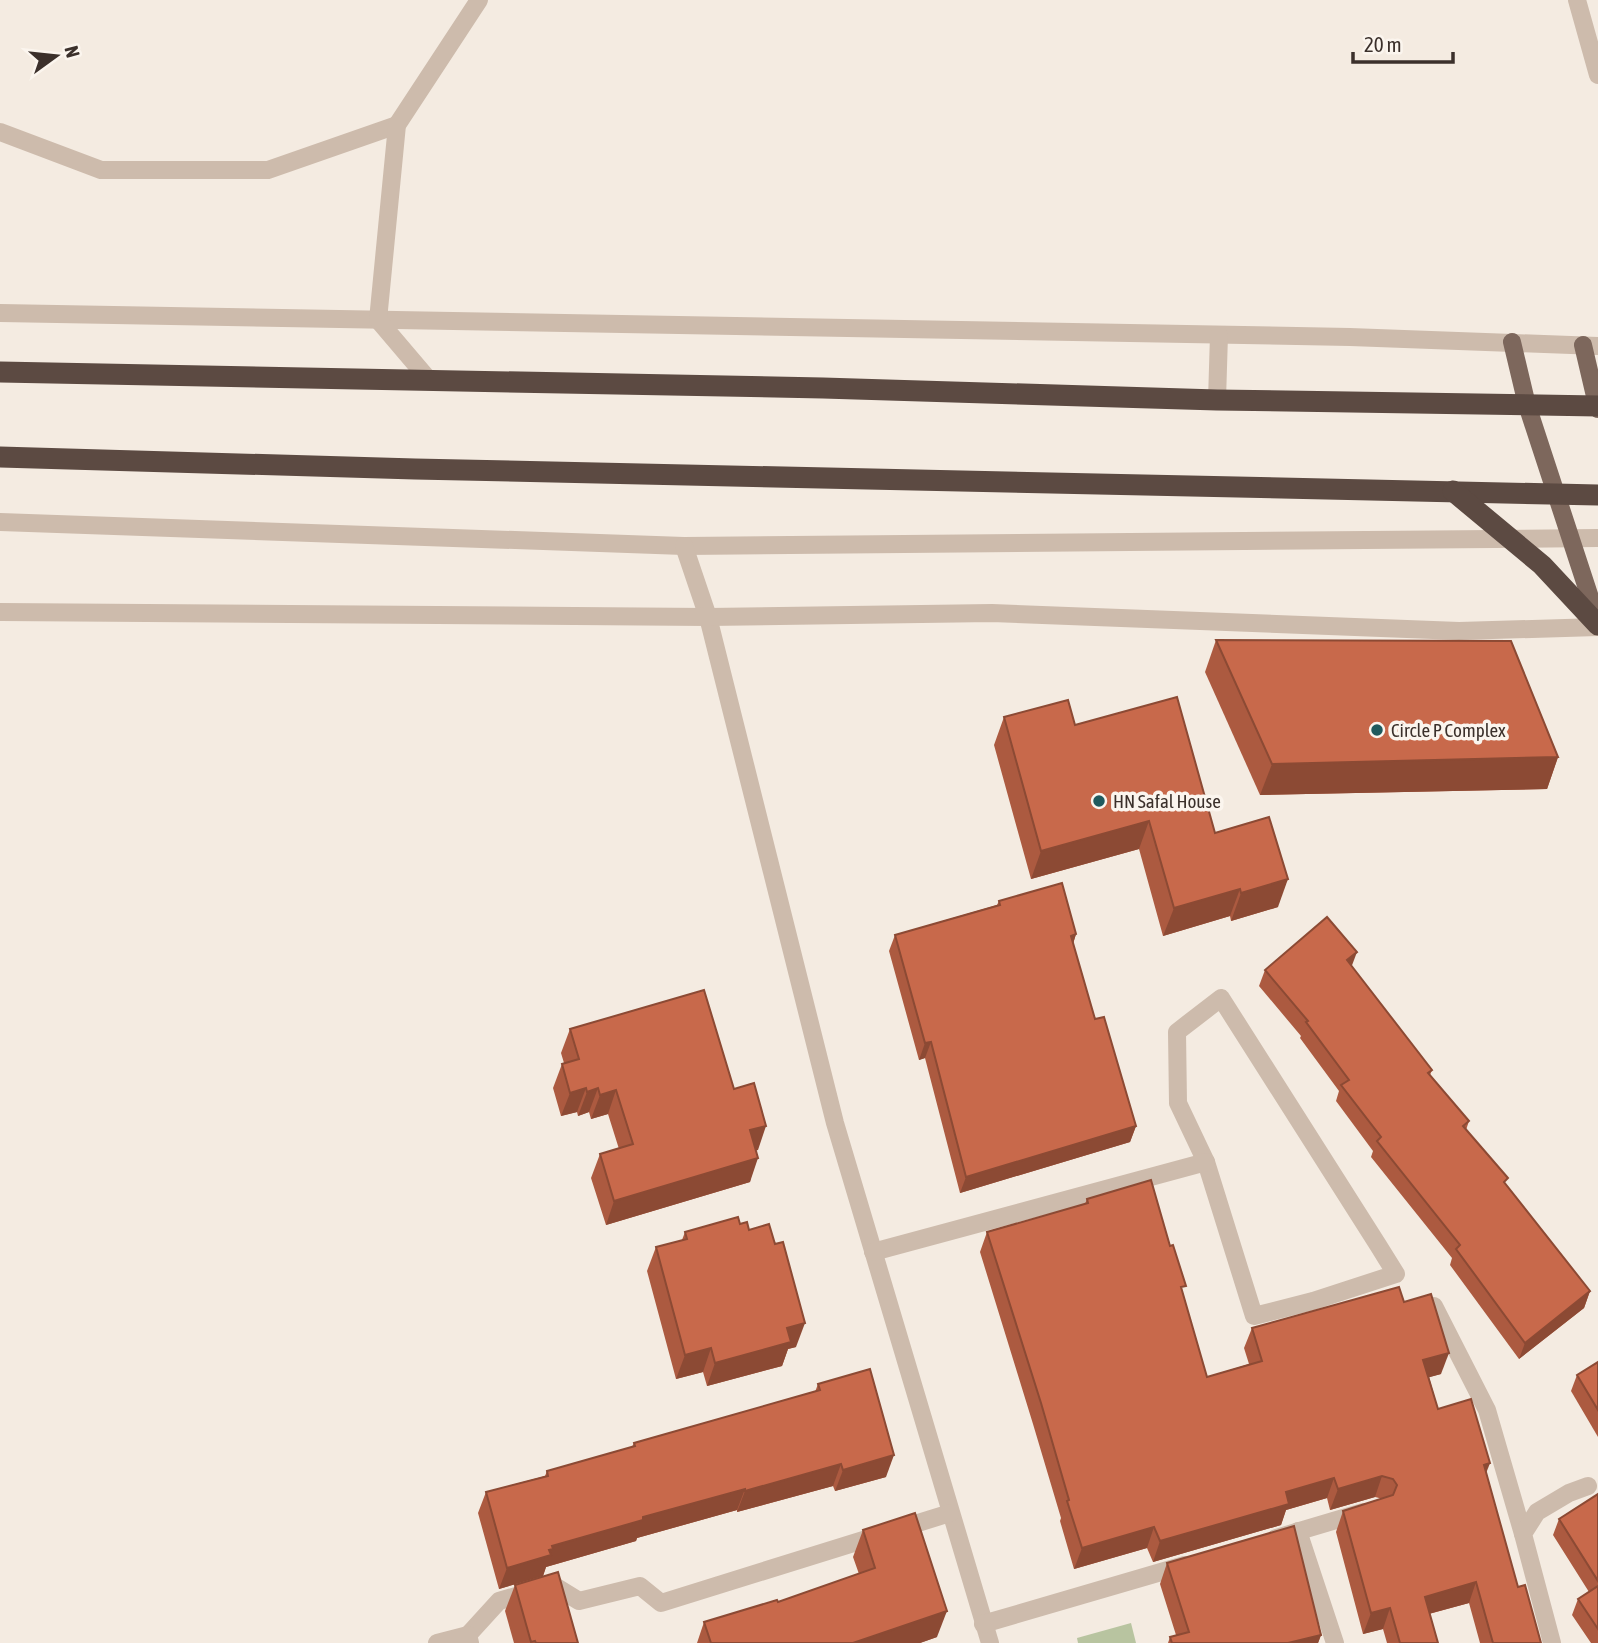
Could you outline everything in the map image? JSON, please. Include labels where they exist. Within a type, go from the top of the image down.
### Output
[{"type":"highway","points":[[0,372],[823,387],[1217,400],[1598,407]]},
{"type":"highway","points":[[0,457],[427,470],[1598,495]]},
{"type":"highway","points":[[1453,491],[1542,565],[1598,625]]},
{"type":"main road","points":[[1511,342],[1527,405],[1598,625]]},
{"type":"main road","points":[[1590,346],[1598,407]]},
{"type":"street","points":[[429,380],[378,320],[397,125],[479,0]]},
{"type":"street","points":[[1577,0],[1598,75]]},
{"type":"street","points":[[0,132],[101,170],[268,170],[397,125]]},
{"type":"street","points":[[0,313],[1219,335],[1590,346]]},
{"type":"street","points":[[1217,400],[1219,335]]},
{"type":"street","points":[[0,522],[684,545],[1598,538]]},
{"type":"street","points":[[684,545],[708,617],[835,1123],[990,1643]]},
{"type":"street","points":[[0,612],[708,617],[992,613],[1459,631],[1598,625]]},
{"type":"street","points":[[1221,998],[1396,1274],[1313,1301],[1254,1316],[1206,1162],[1178,1103],[1177,1032],[1221,998]]},
{"type":"street","points":[[873,1252],[1206,1162]]},
{"type":"street","points":[[1434,1306],[1487,1410],[1552,1643]]},
{"type":"street","points":[[1523,1534],[1537,1512],[1569,1493],[1588,1486]]},
{"type":"street","points":[[1260,1543],[1378,1508]]},
{"type":"street","points":[[438,1643],[469,1639],[499,1601],[553,1585],[579,1601],[640,1586],[661,1603],[950,1513]]},
{"type":"street","points":[[1298,1531],[1335,1643]]},
{"type":"street","points":[[983,1624],[1196,1561]]},
{"type":"green space","points":[[1131,1623],[1136,1643],[1078,1643],[1077,1638]]},
{"type":"building","name":"Circle P Complex","points":[[1216,640],[1511,641],[1558,757],[1272,764]]},
{"type":"building","points":[[1177,697],[1215,833],[1269,817],[1288,879],[1241,893],[1240,889],[1174,908],[1149,821],[1041,851],[1004,717],[1068,700],[1075,725]]},
{"type":"building","points":[[1062,883],[1076,934],[1071,936],[1095,1019],[1104,1017],[1136,1126],[966,1177],[931,1042],[925,1043],[895,935],[1000,905],[999,901]]},
{"type":"building","points":[[1327,917],[1357,952],[1347,960],[1432,1070],[1428,1073],[1469,1121],[1463,1126],[1508,1178],[1504,1182],[1590,1291],[1525,1343],[1456,1249],[1460,1245],[1377,1141],[1381,1137],[1341,1085],[1349,1080],[1306,1022],[1308,1021],[1265,970]]},
{"type":"building","points":[[704,990],[734,1089],[754,1083],[766,1126],[750,1130],[758,1158],[614,1201],[600,1154],[633,1144],[616,1090],[600,1095],[598,1088],[587,1092],[586,1088],[570,1093],[562,1064],[579,1059],[570,1029]]},
{"type":"building","points":[[1151,1180],[1170,1246],[1173,1245],[1186,1286],[1181,1287],[1207,1377],[1262,1361],[1252,1328],[1399,1287],[1404,1302],[1431,1294],[1449,1353],[1423,1360],[1438,1409],[1471,1399],[1490,1463],[1484,1465],[1518,1587],[1525,1585],[1541,1643],[1493,1643],[1476,1582],[1425,1597],[1438,1643],[1400,1643],[1390,1608],[1371,1613],[1343,1511],[1393,1495],[1397,1485],[1393,1479],[1382,1476],[1338,1489],[1334,1478],[1286,1492],[1289,1504],[1160,1541],[1154,1527],[1082,1548],[1041,1403],[987,1232],[1088,1203],[1087,1199]]},
{"type":"building","points":[[738,1217],[740,1224],[747,1222],[749,1230],[769,1224],[775,1244],[783,1242],[805,1323],[787,1328],[791,1342],[715,1363],[711,1348],[685,1355],[656,1247],[687,1239],[685,1232]]},
{"type":"building","points":[[1598,1362],[1598,1410],[1577,1375]]},
{"type":"building","points":[[870,1369],[894,1455],[843,1470],[841,1464],[643,1517],[643,1520],[552,1546],[553,1549],[549,1550],[551,1555],[507,1568],[486,1492],[548,1476],[547,1471],[635,1446],[634,1443],[820,1390],[818,1384]]},
{"type":"building","points":[[1598,1494],[1598,1581],[1559,1519]]},
{"type":"building","points":[[915,1513],[947,1611],[853,1643],[711,1643],[704,1622],[777,1600],[778,1602],[875,1568],[863,1530]]},
{"type":"building","points":[[1294,1526],[1321,1635],[1288,1643],[1172,1643],[1170,1637],[1189,1632],[1167,1563]]},
{"type":"building","points":[[558,1572],[578,1643],[531,1642],[515,1585]]},
{"type":"building","points":[[1598,1586],[1598,1629],[1578,1599]]},
{"type":"place","name":"Circle P Complex","points":[[1377,730]]},
{"type":"place","name":"HN Safal House","points":[[1099,801]]}]
